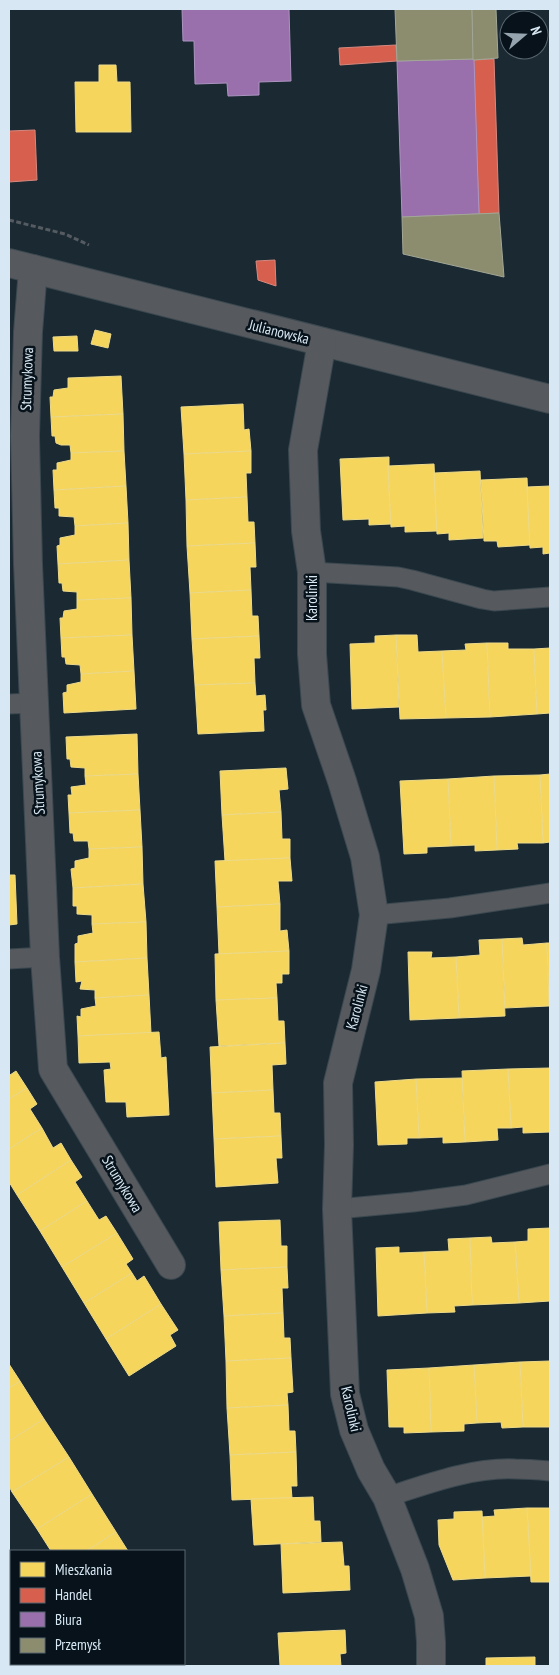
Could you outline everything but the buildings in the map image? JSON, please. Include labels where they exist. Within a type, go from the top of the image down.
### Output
[{"type":"street","name":"Julianowska","points":[[21,266],[550,399]]},
{"type":"street","name":"Strumykowa","points":[[21,266],[28,332],[17,436],[28,564],[22,703],[53,1069],[171,1265]]},
{"type":"street","name":"Karolinki","points":[[322,342],[312,408],[303,450],[306,531],[312,572],[312,654],[316,705],[365,857],[374,915],[366,970],[338,1083],[337,1209],[345,1394],[354,1430],[371,1470],[387,1497],[415,1570],[428,1616],[431,1642],[430,1666]]},
{"type":"lane","points":[[312,572],[412,580],[494,601],[550,597]]},
{"type":"lane","points":[[374,915],[450,908],[550,892]]},
{"type":"lane","points":[[9,959],[44,957]]},
{"type":"lane","points":[[337,1209],[466,1195],[550,1174]]},
{"type":"lane","points":[[387,1497],[444,1478],[480,1472],[514,1468],[550,1471]]}]
